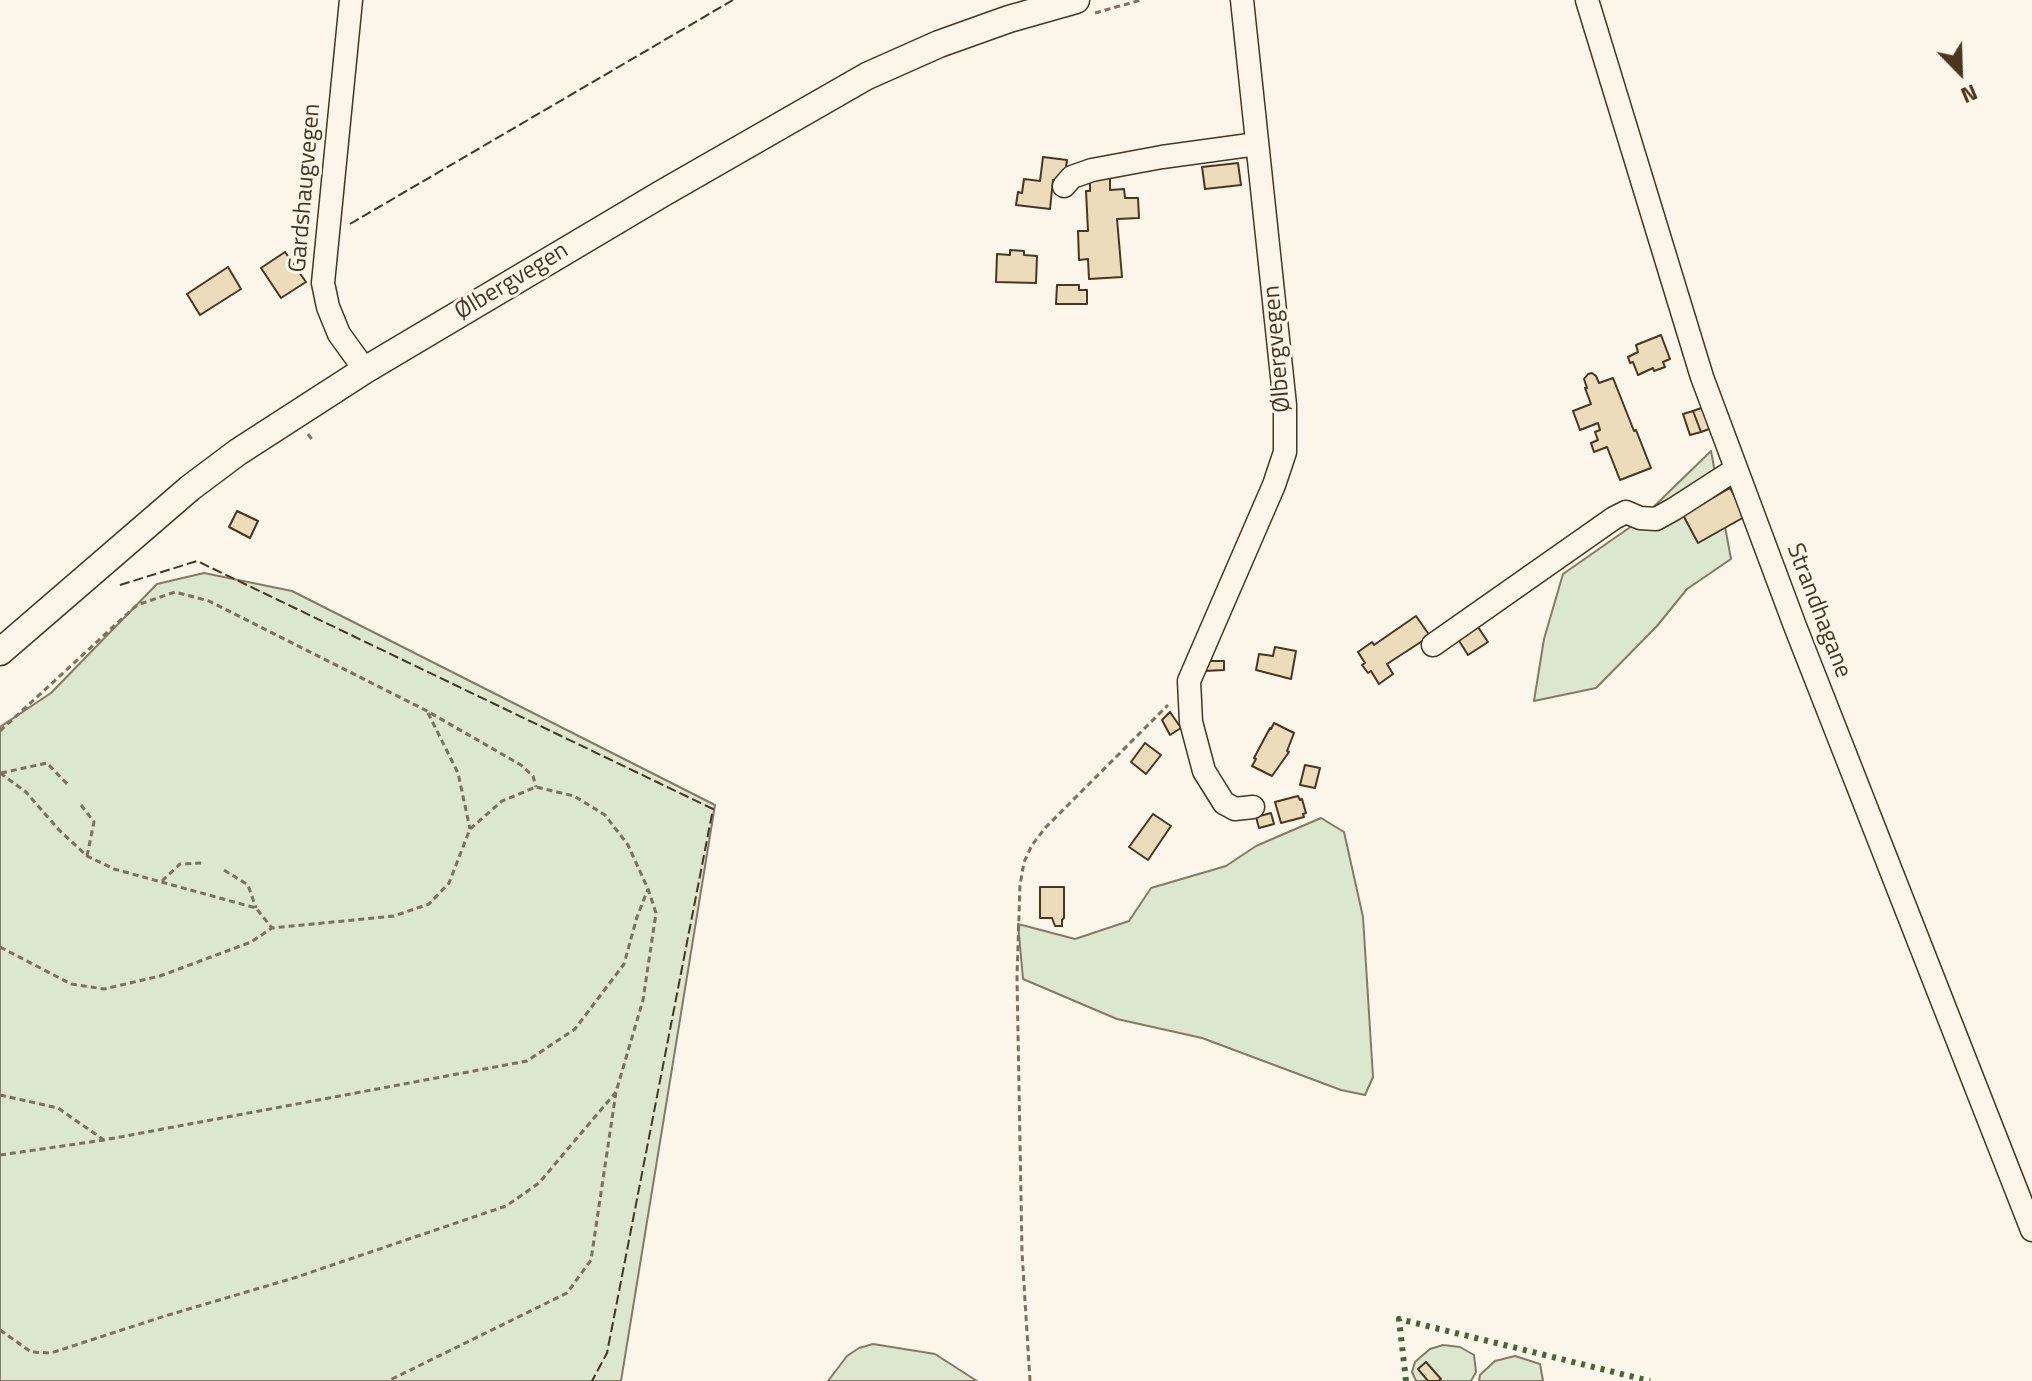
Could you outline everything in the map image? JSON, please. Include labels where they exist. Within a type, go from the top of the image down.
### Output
[{"type":"main road","name":"Ølbergvegen","points":[[0,652],[190,488],[249,444],[365,370],[700,171],[867,76],[939,44],[1009,19],[1086,6]]},
{"type":"street","name":"Gardshaugvegen","points":[[351,0],[323,283],[328,307],[339,334],[365,370]]},
{"type":"street","name":"Ølbergvegen","points":[[1189,681],[1274,485],[1285,452],[1285,405],[1242,0]]},
{"type":"street","name":"Strandhagane","points":[[1587,0],[1702,377],[1795,626],[2032,1230]]},
{"type":"street","points":[[1064,186],[1072,177],[1092,170],[1257,144]]},
{"type":"street","points":[[1433,645],[1614,518],[1626,512],[1640,518],[1656,519],[1736,469]]},
{"type":"street","points":[[1189,681],[1191,722],[1204,771],[1224,803],[1235,809],[1253,807]]},
{"type":"path","points":[[1086,6],[1141,0]]},
{"type":"path","points":[[0,731],[137,605],[175,592],[209,601],[427,711],[521,765],[533,776],[536,787]]},
{"type":"path","points":[[1030,1381],[1022,1252],[1017,977],[1020,885],[1024,862],[1046,827],[1189,681]]},
{"type":"path","points":[[427,711],[458,773],[470,829]]},
{"type":"path","points":[[0,773],[47,763],[69,786]]},
{"type":"path","points":[[0,773],[26,792],[87,856],[114,869],[256,908]]},
{"type":"path","points":[[0,947],[71,984],[104,989],[160,976],[251,942],[272,928],[394,916],[429,904],[449,883],[470,829],[502,801],[536,787],[574,796],[605,815],[628,845],[656,913],[643,1000],[616,1092],[591,1260],[567,1293],[388,1381]]},
{"type":"path","points":[[81,805],[94,822],[87,856]]},
{"type":"path","points":[[161,882],[180,864],[203,863]]},
{"type":"path","points":[[224,870],[248,885],[256,908],[272,928]]},
{"type":"path","points":[[0,1155],[104,1140],[527,1061],[575,1029],[624,964],[648,889]]},
{"type":"path","points":[[0,1330],[31,1352],[51,1353],[297,1277],[506,1206],[539,1183],[616,1092]]},
{"type":"path","points":[[0,1095],[58,1108],[104,1140]]},
{"type":"green space","points":[[1711,451],[1731,559],[1687,589],[1657,626],[1596,688],[1534,701],[1544,639],[1563,574],[1639,521]]},
{"type":"green space","points":[[204,573],[292,591],[715,805],[621,1381],[0,1381],[0,727],[51,693],[157,584]]},
{"type":"green space","points":[[1321,818],[1344,832],[1363,917],[1373,1077],[1365,1095],[1341,1090],[1202,1038],[1117,1019],[1023,979],[1018,924],[1075,939],[1129,921],[1151,888],[1226,866],[1256,846]]},
{"type":"green space","points":[[873,1344],[935,1354],[977,1381],[828,1381],[847,1356]]},
{"type":"green space","points":[[1443,1345],[1460,1347],[1474,1355],[1476,1372],[1471,1381],[1416,1381],[1412,1372],[1415,1362],[1430,1349]]},
{"type":"green space","points":[[1515,1356],[1540,1364],[1543,1381],[1479,1381],[1480,1375],[1495,1361]]},
{"type":"building","points":[[1043,157],[1067,160],[1064,182],[1053,180],[1050,209],[1016,205],[1024,179],[1040,181]]},
{"type":"building","points":[[1238,163],[1241,185],[1205,189],[1202,167]]},
{"type":"building","points":[[1110,173],[1110,190],[1124,189],[1125,198],[1138,198],[1139,218],[1117,219],[1122,277],[1089,279],[1088,259],[1079,260],[1078,231],[1088,231],[1086,191],[1090,191],[1090,175]]},
{"type":"building","points":[[1010,250],[1037,256],[1036,283],[996,282],[997,254],[1010,255]]},
{"type":"building","points":[[285,252],[306,282],[281,298],[261,268]]},
{"type":"building","points":[[228,267],[241,289],[200,315],[187,294]]},
{"type":"building","points":[[1057,285],[1079,285],[1079,290],[1087,290],[1087,304],[1056,304]]},
{"type":"building","points":[[1661,335],[1670,359],[1663,362],[1665,367],[1654,371],[1653,368],[1638,375],[1628,357],[1638,352],[1636,345]]},
{"type":"building","points":[[1592,373],[1599,383],[1613,378],[1651,468],[1620,480],[1607,447],[1594,452],[1591,443],[1598,440],[1595,432],[1600,430],[1598,423],[1580,430],[1573,411],[1591,404],[1584,379]]},
{"type":"building","points":[[1704,407],[1712,428],[1701,432],[1693,411]]},
{"type":"building","points":[[1693,411],[1701,432],[1690,435],[1683,414]]},
{"type":"building","points":[[1730,488],[1746,516],[1698,543],[1683,515]]},
{"type":"building","points":[[237,511],[258,521],[250,538],[229,527]]},
{"type":"building","points":[[1416,616],[1430,636],[1387,664],[1393,674],[1379,684],[1371,671],[1368,673],[1362,665],[1365,663],[1358,652],[1372,642],[1374,645]]},
{"type":"building","points":[[1476,624],[1488,642],[1468,655],[1456,636]]},
{"type":"building","points":[[1275,647],[1296,651],[1291,679],[1256,670],[1259,654],[1273,656]]},
{"type":"building","points":[[1208,661],[1224,661],[1224,670],[1204,671]]},
{"type":"building","points":[[1170,712],[1181,728],[1170,735],[1162,720]]},
{"type":"building","points":[[1274,723],[1294,733],[1289,752],[1272,776],[1252,766]]},
{"type":"building","points":[[1145,743],[1161,755],[1146,774],[1131,762]]},
{"type":"building","points":[[1305,765],[1320,768],[1315,788],[1300,785]]},
{"type":"building","points":[[1298,796],[1306,813],[1304,817],[1281,823],[1275,802]]},
{"type":"building","points":[[1271,813],[1274,824],[1259,828],[1256,817]]},
{"type":"building","points":[[1153,814],[1171,826],[1148,860],[1129,847]]},
{"type":"building","points":[[1040,887],[1064,887],[1062,926],[1055,926],[1052,918],[1040,918]]},
{"type":"building","points":[[1426,1362],[1441,1379],[1428,1381],[1418,1369]]},
{"type":"hedge","points":[[1406,1381],[1399,1319],[1650,1381]]},
{"type":"fence","points":[[350,224],[733,0]]},
{"type":"fence","points":[[120,585],[197,561],[713,809],[607,1353],[592,1381]]}]
